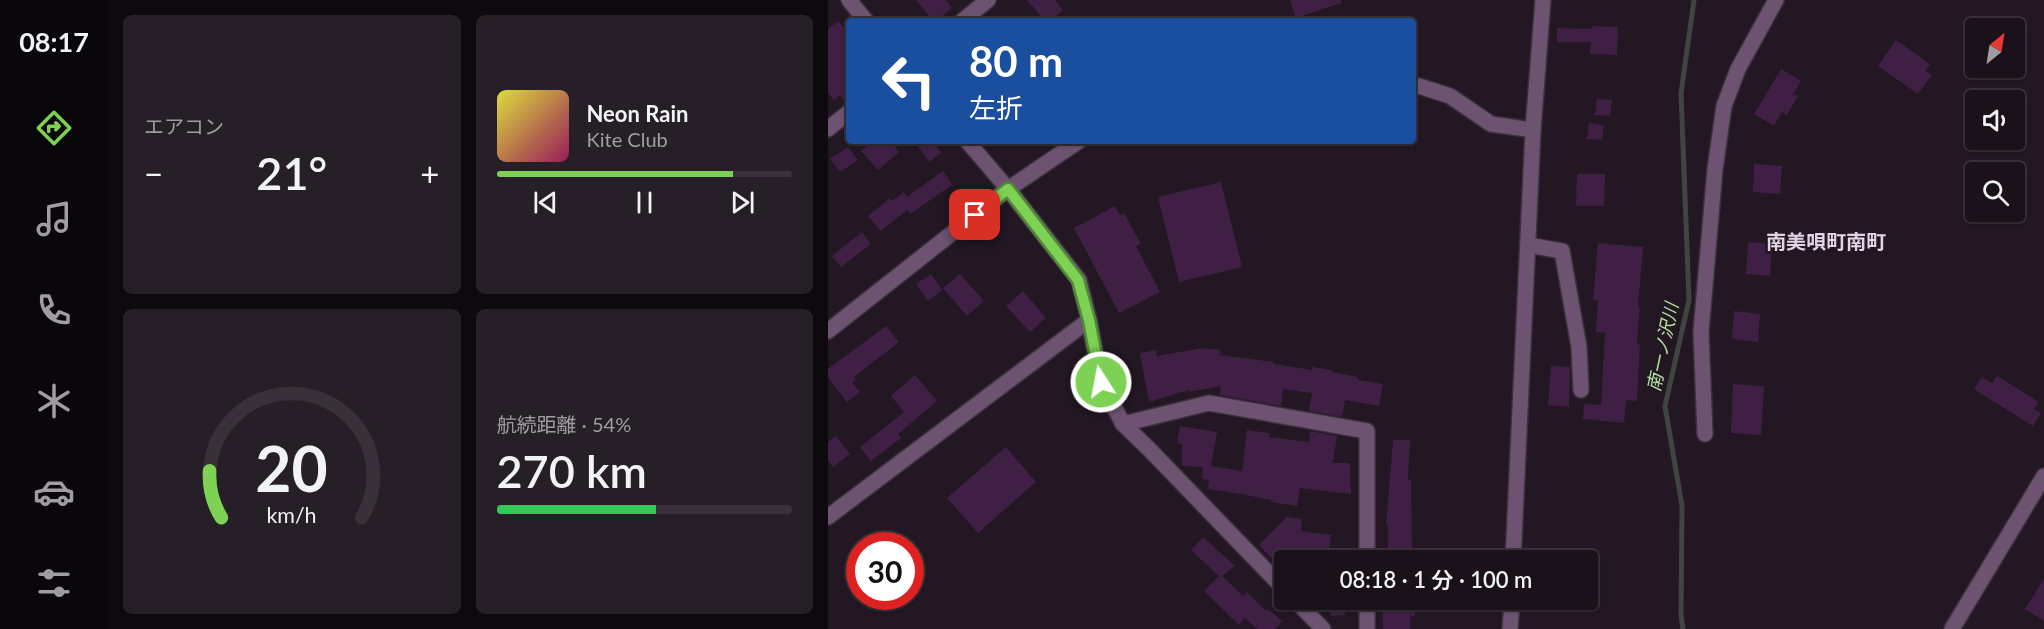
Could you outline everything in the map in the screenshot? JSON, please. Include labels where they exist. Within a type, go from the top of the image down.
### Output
[{"type":"street","points":[[849,0],[864,18]]},
{"type":"street","points":[[966,18],[988,0]]},
{"type":"street","points":[[1514,550],[1533,130],[1543,0]]},
{"type":"street","points":[[1705,434],[1701,332],[1714,169],[1724,105],[1738,69],[1776,0]]},
{"type":"street","points":[[1416,86],[1450,96],[1491,124],[1533,130]]},
{"type":"street","points":[[828,129],[846,114]]},
{"type":"street","points":[[970,144],[1008,189],[1078,280],[1089,320],[1101,382],[1123,424],[1274,579]]},
{"type":"street","points":[[828,331],[1008,189],[1075,144]]},
{"type":"street","points":[[1528,245],[1562,251],[1579,347],[1581,390]]},
{"type":"street","points":[[828,517],[1089,320]]},
{"type":"street","points":[[1123,424],[1209,403],[1366,431],[1367,550]]},
{"type":"street","points":[[1952,629],[2044,476]]},
{"type":"street","points":[[1305,610],[1323,629]]},
{"type":"street","points":[[1367,610],[1367,629]]},
{"type":"street","points":[[1510,629],[1511,610]]},
{"type":"building","points":[[916,0],[946,0],[952,8],[940,18],[931,18]]},
{"type":"building","points":[[1027,0],[1055,0],[1063,10],[1054,18],[1042,18]]},
{"type":"building","points":[[1290,0],[1341,0],[1341,3],[1296,18]]},
{"type":"building","points":[[838,21],[846,30],[846,103],[840,95],[834,100],[828,93],[828,29]]},
{"type":"building","points":[[1592,26],[1618,27],[1617,55],[1590,54],[1591,42],[1557,42],[1557,28],[1591,29]]},
{"type":"building","points":[[1896,40],[1930,64],[1925,71],[1932,75],[1918,94],[1878,66]]},
{"type":"building","points":[[1781,69],[1801,81],[1793,94],[1798,96],[1787,115],[1782,112],[1774,126],[1754,114]]},
{"type":"building","points":[[1597,99],[1612,100],[1610,116],[1595,115]]},
{"type":"building","points":[[1589,123],[1604,125],[1602,140],[1587,139]]},
{"type":"building","points":[[869,144],[893,144],[899,152],[878,170],[861,151]]},
{"type":"building","points":[[916,144],[935,144],[941,153],[929,162]]},
{"type":"building","points":[[848,147],[858,160],[840,172],[830,159]]},
{"type":"building","points":[[1754,164],[1782,166],[1780,194],[1753,192]]},
{"type":"building","points":[[943,171],[952,185],[910,214],[907,210],[881,231],[868,216],[890,198],[892,201],[904,192],[907,197]]},
{"type":"building","points":[[1577,174],[1605,174],[1604,206],[1576,206]]},
{"type":"building","points":[[1221,182],[1242,267],[1179,282],[1158,197]]},
{"type":"building","points":[[1115,206],[1120,215],[1124,213],[1141,244],[1136,246],[1160,292],[1119,313],[1074,228]]},
{"type":"building","points":[[862,232],[871,244],[841,267],[832,256]]},
{"type":"building","points":[[1748,242],[1772,244],[1770,276],[1746,274]]},
{"type":"building","points":[[1598,243],[1643,247],[1638,308],[1640,308],[1637,344],[1640,344],[1637,401],[1626,400],[1624,423],[1583,419],[1584,404],[1601,405],[1605,333],[1596,332],[1598,300],[1593,300]]},
{"type":"building","points":[[931,274],[942,290],[928,301],[916,284]]},
{"type":"building","points":[[960,274],[984,301],[967,316],[943,288]]},
{"type":"building","points":[[1023,291],[1046,318],[1030,332],[1006,306]]},
{"type":"building","points":[[1734,311],[1760,314],[1758,342],[1732,339]]},
{"type":"building","points":[[886,326],[899,342],[854,377],[856,380],[852,383],[860,392],[847,402],[828,377],[828,369]]},
{"type":"building","points":[[1202,348],[1221,350],[1220,355],[1312,370],[1312,367],[1332,370],[1332,372],[1358,377],[1358,380],[1383,384],[1379,406],[1345,400],[1342,417],[1309,411],[1312,393],[1283,389],[1281,406],[1220,395],[1221,386],[1189,392],[1189,390],[1149,402],[1140,353],[1156,350],[1157,356]]},
{"type":"building","points":[[1551,366],[1570,367],[1569,407],[1548,405]]},
{"type":"building","points":[[915,375],[937,401],[898,434],[901,438],[871,461],[860,447],[904,412],[891,396]]},
{"type":"building","points":[[1997,376],[2039,402],[2034,409],[2041,413],[2033,426],[1974,389],[1982,377],[1992,383]]},
{"type":"building","points":[[1733,384],[1764,386],[1761,435],[1731,433]]},
{"type":"building","points":[[1180,426],[1217,432],[1211,466],[1242,471],[1247,430],[1270,433],[1269,437],[1309,442],[1310,431],[1337,436],[1333,463],[1350,463],[1351,494],[1300,488],[1297,506],[1208,489],[1209,480],[1202,479],[1203,467],[1182,466],[1182,444],[1177,443]]},
{"type":"building","points":[[836,436],[850,454],[833,467],[828,460],[828,442]]},
{"type":"building","points":[[1393,440],[1410,440],[1408,480],[1411,480],[1412,550],[1388,550],[1388,525],[1386,525]]},
{"type":"building","points":[[1006,447],[1036,482],[978,533],[947,498]]},
{"type":"building","points":[[1287,517],[1302,519],[1301,531],[1331,535],[1329,550],[1274,550],[1274,561],[1259,545]]},
{"type":"building","points":[[1203,537],[1235,566],[1222,576],[1243,596],[1247,592],[1266,611],[1268,609],[1282,621],[1275,629],[1257,629],[1245,618],[1239,625],[1204,591],[1219,576],[1191,550]]},
{"type":"building","points":[[2044,579],[2044,621],[2025,609]]},
{"type":"building","points":[[1331,610],[1345,610],[1345,615],[1331,616]]},
{"type":"building","points":[[1382,610],[1415,610],[1415,616],[1410,616],[1410,629],[1383,629]]},
{"type":"waterway","name":"南一ノ沢川","points":[[1683,629],[1681,615],[1682,506],[1665,406],[1689,300],[1681,93],[1694,0]]},
{"type":"district","name":"南美唄町南町","points":[[1826,241]]},
{"type":"route","points":[[975,215],[1008,189],[1078,280],[1089,320],[1101,382]]}]
